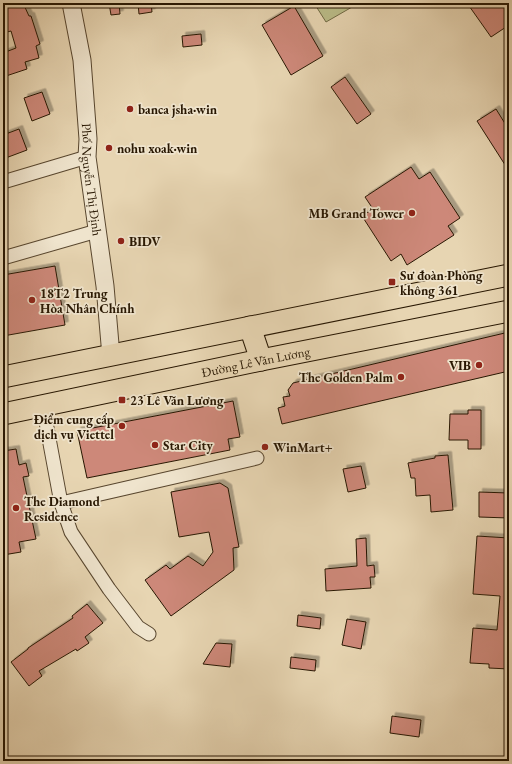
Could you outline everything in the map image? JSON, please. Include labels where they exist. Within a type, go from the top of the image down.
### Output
[{"type":"main road","points":[[3,378],[509,276]]},
{"type":"main road","name":"Đường Lê Văn Lương","points":[[3,414],[509,310]]},
{"type":"main road","points":[[250,327],[261,360]]},
{"type":"street","name":"Phố Nguyễn Thị Định","points":[[71,3],[84,71],[87,157],[104,286],[111,356]]},
{"type":"street","points":[[3,182],[87,157]]},
{"type":"street","points":[[3,258],[97,231]]},
{"type":"street","points":[[43,406],[62,503],[71,532],[109,589],[138,627],[149,634]]},
{"type":"street","points":[[62,503],[256,458]]},
{"type":"green space","points":[[314,3],[359,3],[326,22]]},
{"type":"building","points":[[3,3],[23,3],[29,16],[31,16],[40,44],[36,46],[39,58],[25,62],[27,69],[3,77],[3,53],[16,48],[11,31],[7,32],[3,18]]},
{"type":"building","points":[[109,3],[119,3],[120,14],[111,15]]},
{"type":"building","points":[[138,3],[151,3],[152,12],[139,14]]},
{"type":"building","points":[[467,3],[501,3],[509,14],[509,25],[491,37]]},
{"type":"building","points":[[294,6],[323,56],[291,75],[262,25]]},
{"type":"building","points":[[201,34],[202,45],[183,47],[182,36]]},
{"type":"building","points":[[345,77],[371,114],[357,124],[331,87]]},
{"type":"building","points":[[42,92],[50,114],[32,121],[24,98]]},
{"type":"building","points":[[496,109],[509,130],[509,171],[477,121]]},
{"type":"building","points":[[19,129],[27,150],[3,159],[3,135]]},
{"type":"building","name":"MB Grand Tower","points":[[411,167],[419,179],[430,172],[460,218],[448,226],[454,235],[407,265],[401,254],[391,261],[362,216],[373,209],[365,197]]},
{"type":"building","name":"18T2 Trung Hòa Nhân Chính","points":[[55,266],[65,325],[3,336],[3,275]]},
{"type":"building","name":"The Golden Palm","points":[[509,332],[509,371],[282,424],[278,408],[285,406],[283,397],[290,396],[288,390],[293,383]]},
{"type":"building","name":"Star City","points":[[233,401],[240,437],[228,439],[230,450],[87,478],[77,431]]},
{"type":"building","points":[[468,410],[481,410],[481,449],[468,449],[468,440],[449,440],[450,414],[468,414]]},
{"type":"building","name":"The Diamond Residence","points":[[16,449],[19,465],[26,463],[29,476],[23,477],[36,539],[19,542],[21,552],[3,555],[3,451]]},
{"type":"building","points":[[448,455],[453,510],[431,512],[430,495],[416,496],[415,478],[411,478],[408,463],[435,458],[435,456]]},
{"type":"building","points":[[361,466],[366,488],[348,492],[343,469]]},
{"type":"building","points":[[220,483],[228,488],[239,547],[233,548],[234,570],[171,616],[145,580],[166,565],[170,569],[188,556],[203,566],[213,552],[209,532],[179,537],[171,492]]},
{"type":"building","points":[[479,492],[509,493],[509,518],[479,517]]},
{"type":"building","points":[[477,536],[509,538],[509,669],[489,668],[489,664],[470,663],[473,628],[497,630],[500,596],[473,594]]},
{"type":"building","points":[[366,538],[367,566],[374,565],[375,577],[370,577],[371,588],[326,591],[325,569],[357,566],[356,539]]},
{"type":"building","points":[[87,604],[103,623],[85,637],[89,643],[39,671],[42,676],[29,686],[11,662],[28,648],[73,618],[72,616]]},
{"type":"building","points":[[298,615],[321,618],[320,629],[297,626]]},
{"type":"building","points":[[347,619],[366,622],[361,649],[342,645]]},
{"type":"building","points":[[216,643],[232,644],[230,667],[203,664]]},
{"type":"building","points":[[291,657],[316,660],[315,671],[290,668]]},
{"type":"building","points":[[392,716],[421,720],[419,737],[390,733]]},
{"type":"place","name":"banca jsha·win","points":[[130,109]]},
{"type":"place","name":"nohu xoak·win","points":[[109,148]]},
{"type":"place","name":"MB Grand Tower","points":[[412,213]]},
{"type":"place","name":"BIDV","points":[[121,241]]},
{"type":"place","name":"Sư đoàn Phòng không 361","points":[[392,282]]},
{"type":"place","name":"18T2 Trung Hòa Nhân Chính","points":[[32,300]]},
{"type":"place","name":"VIB","points":[[479,365]]},
{"type":"place","name":"The Golden Palm","points":[[401,377]]},
{"type":"place","name":"23 Lê Văn Lương","points":[[122,400]]},
{"type":"place","name":"Điểm cung cấp dịch vụ Viettel","points":[[122,426]]},
{"type":"place","name":"Star City","points":[[155,445]]},
{"type":"place","name":"WinMart+","points":[[265,447]]},
{"type":"place","name":"The Diamond Residence","points":[[16,508]]}]
